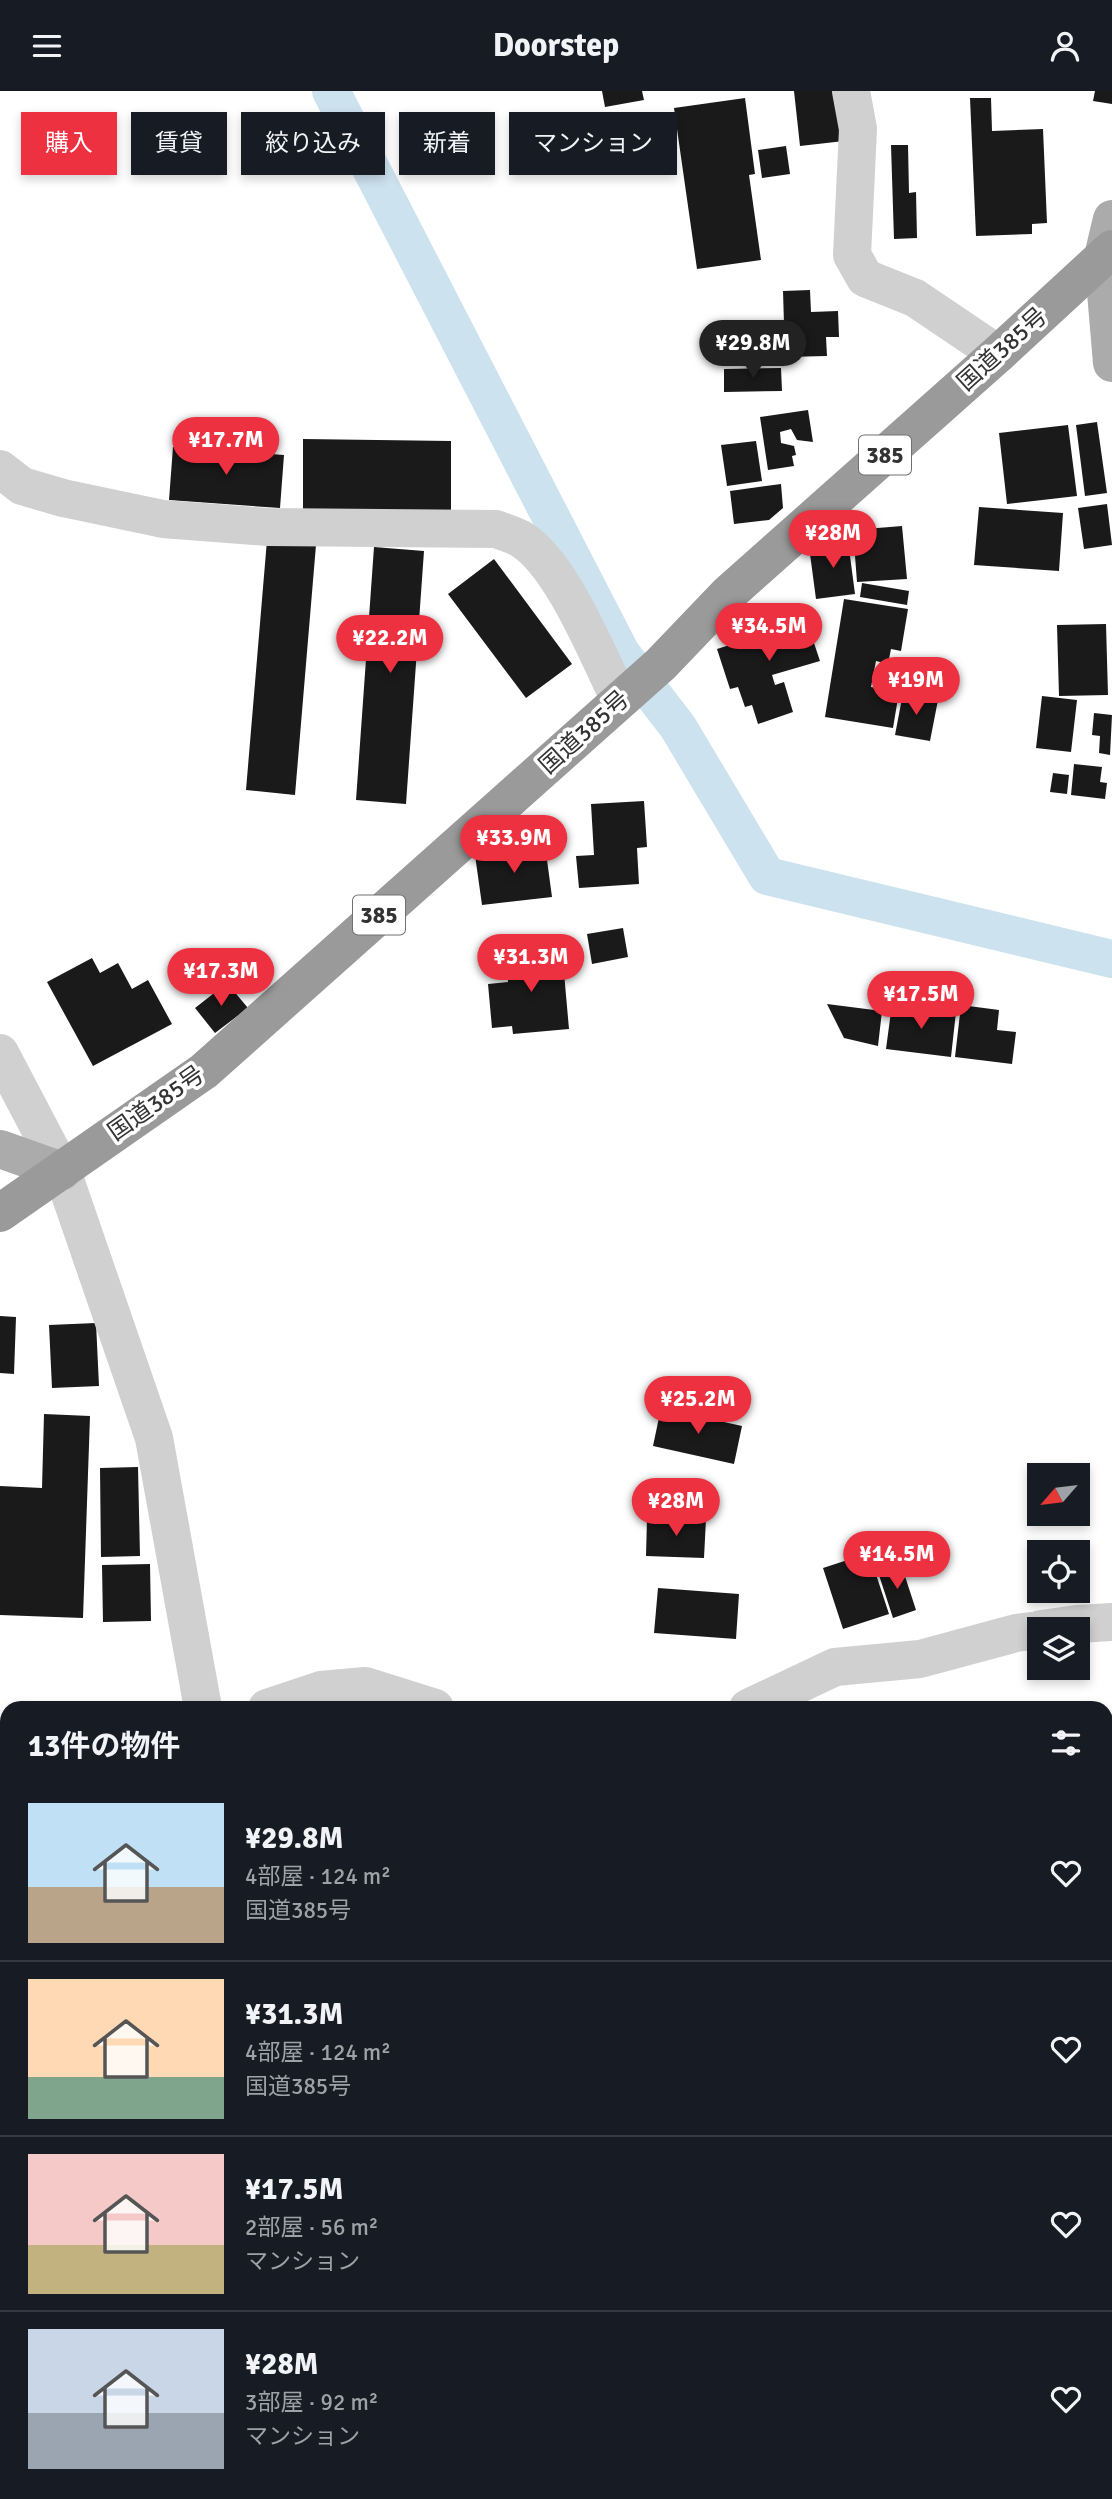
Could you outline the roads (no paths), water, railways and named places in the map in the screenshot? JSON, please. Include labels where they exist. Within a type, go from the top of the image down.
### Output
[{"type":"highway","name":"国道385号","points":[[0,1213],[204,1071],[661,664],[728,594],[1107,253]]},
{"type":"main road","points":[[1112,219],[1107,253],[1112,363]]},
{"type":"main road","points":[[0,1149],[71,1164]]},
{"type":"street","points":[[851,91],[858,129],[852,255],[865,278],[915,298],[998,353]]},
{"type":"street","points":[[0,469],[22,486],[163,519],[268,527],[496,529],[521,539],[543,558],[563,585],[620,700]]},
{"type":"street","points":[[0,1053],[71,1164],[155,1438],[202,1701]]},
{"type":"street","points":[[763,1701],[835,1667],[920,1659],[1027,1635]]},
{"type":"street","points":[[288,1701],[321,1690],[365,1686],[413,1701]]},
{"type":"waterway","points":[[331,91],[621,653],[678,727],[767,876],[1112,959]]}]
